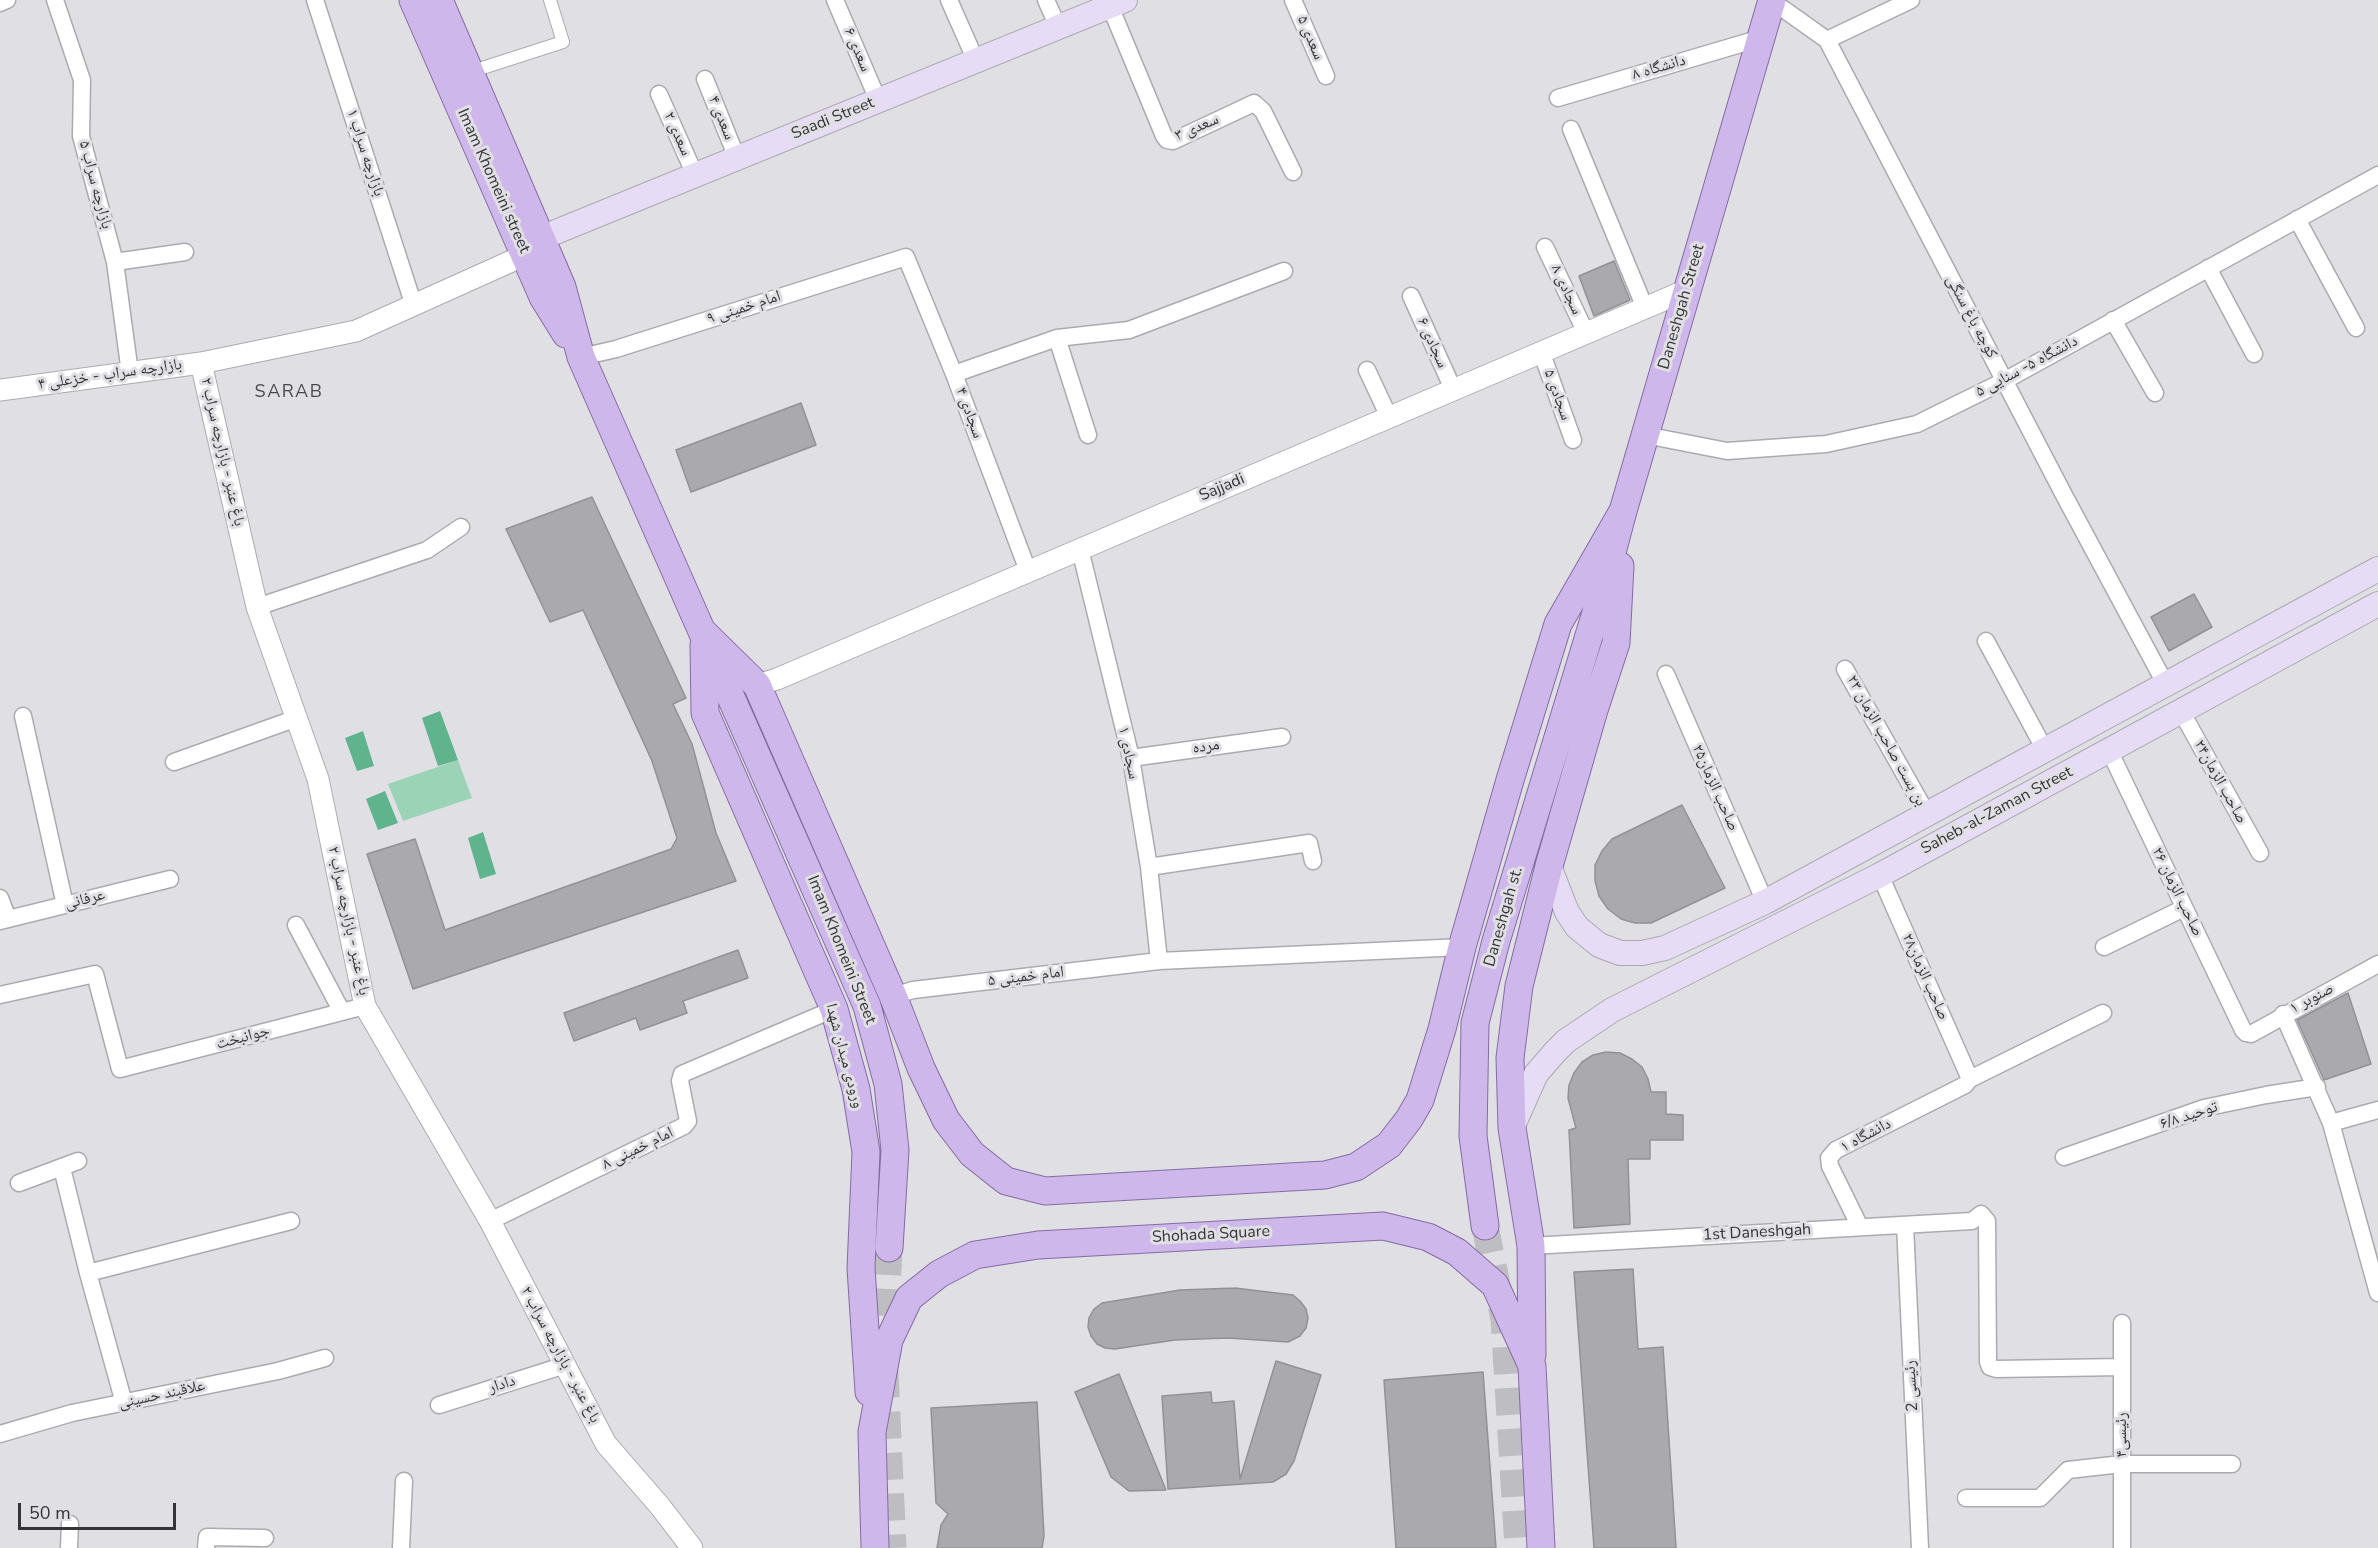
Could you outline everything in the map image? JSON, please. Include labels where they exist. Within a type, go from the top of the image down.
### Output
[{"type":"main road","name":"Imam Khomeini street","points":[[413,0],[533,246],[562,287],[582,357],[734,702]]},
{"type":"main road","name":"Imam Khomeini street","points":[[440,0],[470,72],[533,246]]},
{"type":"main road","name":"Daneshgah Street","points":[[1595,616],[1623,511],[1772,1]]},
{"type":"main road","name":"Saadi Street","points":[[533,246],[695,175],[1117,3]]},
{"type":"main road","points":[[703,632],[757,685],[893,996],[921,1068],[946,1120],[972,1154],[1006,1181],[1045,1191],[1325,1175],[1356,1167],[1389,1145],[1420,1100],[1442,1029],[1462,947],[1558,624],[1623,511]]},
{"type":"main road","points":[[1532,1366],[1531,1246],[1512,1128],[1510,1058],[1519,986],[1549,866],[1616,643],[1623,511]]},
{"type":"main road","points":[[1549,866],[1567,912],[1577,927],[1599,945],[1620,953],[1642,953],[1665,948],[1765,902],[2378,569]]},
{"type":"main road","name":"Saheb-al-Zaman Street","points":[[1512,1128],[1536,1074],[1566,1041],[1612,1010],[1880,875],[2378,604]]},
{"type":"main road","name":"Daneshgah st.","points":[[1485,1226],[1473,1136],[1475,1023],[1500,929],[1595,616]]},
{"type":"main road","name":"ورودی میدان شهدا","points":[[703,632],[705,713],[834,1009],[856,1089],[866,1152],[861,1268],[872,1432]]},
{"type":"main road","name":"Imam Khomeini Street","points":[[734,702],[867,1006],[888,1084],[895,1150],[889,1248]]},
{"type":"main road","name":"Shohada Square","points":[[875,1548],[872,1432],[889,1340],[909,1298],[939,1274],[975,1255],[1038,1245],[1383,1226],[1428,1237],[1457,1252],[1495,1285],[1532,1366],[1541,1548]]},
{"type":"street","points":[[0,3],[7,0]]},
{"type":"street","name":"بازارچه سراب ۵","points":[[55,0],[82,80],[81,136],[115,262],[130,373]]},
{"type":"street","name":"بازارچه سراب ۱","points":[[315,0],[414,306]]},
{"type":"street","points":[[470,72],[563,42],[550,0]]},
{"type":"street","name":"سعدی ۶","points":[[836,0],[878,100]]},
{"type":"street","points":[[949,0],[976,61]]},
{"type":"street","points":[[1046,0],[1058,27]]},
{"type":"street","name":"سعدی ۵","points":[[1293,0],[1326,76]]},
{"type":"street","points":[[1827,40],[1911,0]]},
{"type":"street","name":"کوچه باغ سنگی","points":[[1772,1],[1827,40],[2118,599],[2166,684]]},
{"type":"street","name":"سعدی ۳","points":[[1117,3],[1167,140],[1173,141],[1254,103],[1263,111],[1293,172]]},
{"type":"street","name":"دانشگاه ۸","points":[[1558,98],[1761,38]]},
{"type":"street","name":"سعدی ۴","points":[[705,79],[737,158]]},
{"type":"street","name":"سعدی ۲","points":[[659,94],[695,175]]},
{"type":"street","points":[[1571,129],[1645,308]]},
{"type":"street","name":"دانشگاه ۵- سنایی ۵","points":[[1645,435],[1727,451],[1826,444],[1917,424],[2004,381],[2378,175]]},
{"type":"street","points":[[2297,219],[2356,328]]},
{"type":"street","name":"بازارچه سراب - خزعلی ۴","points":[[0,390],[201,363],[356,331],[414,306],[533,246]]},
{"type":"street","name":"سجادی ۸","points":[[1545,247],[1586,333]]},
{"type":"street","points":[[115,262],[185,252]]},
{"type":"street","name":"امام خمینی ۹","points":[[582,357],[616,349],[906,257]]},
{"type":"street","name":"سجادی ۴","points":[[906,257],[954,374],[1028,571]]},
{"type":"street","points":[[2208,268],[2254,354]]},
{"type":"street","points":[[954,374],[1057,338],[1129,330],[1284,271]]},
{"type":"street","name":"Sajjadi","points":[[757,685],[777,679],[1687,290]]},
{"type":"street","name":"سجادی ۶","points":[[1411,296],[1453,389]]},
{"type":"street","points":[[2113,320],[2155,393]]},
{"type":"street","points":[[1057,338],[1088,435]]},
{"type":"street","name":"سجادی ۵","points":[[1542,351],[1574,440]]},
{"type":"street","name":"باغ عنبر - بازارچه سراب ۲","points":[[201,363],[257,607],[318,779],[366,1005],[490,1221],[606,1444],[659,1505],[692,1548]]},
{"type":"street","points":[[1366,370],[1389,417]]},
{"type":"street","points":[[257,607],[427,550],[461,527]]},
{"type":"street","name":"سجادی ۱","points":[[1080,549],[1131,758],[1149,867],[1159,961]]},
{"type":"street","points":[[1986,641],[2045,750]]},
{"type":"street","name":"بن بست صاحب الزمان ۲۳","points":[[1845,669],[1927,814]]},
{"type":"street","name":"صاحب الزمان۲۵","points":[[1666,674],[1765,902]]},
{"type":"street","name":"صاحب الزمان۲۴","points":[[2181,711],[2260,853]]},
{"type":"street","points":[[23,716],[65,905]]},
{"type":"street","points":[[174,762],[297,718]]},
{"type":"street","name":"مرده","points":[[1131,758],[1281,736]]},
{"type":"street","name":"صاحب الزمان ۲۶","points":[[2109,750],[2246,1033]]},
{"type":"street","points":[[1149,867],[1309,843],[1313,861]]},
{"type":"street","name":"صاحب الزمان۲۸","points":[[1880,875],[1970,1079]]},
{"type":"street","name":"عرفانی","points":[[4,920],[170,879]]},
{"type":"street","points":[[0,898],[4,920]]},
{"type":"street","points":[[2104,947],[2184,908]]},
{"type":"street","points":[[296,925],[342,1012]]},
{"type":"street","name":"امام خمینی ۵","points":[[893,996],[913,990],[1159,961],[1462,947]]},
{"type":"street","name":"صنوبر ۱","points":[[2246,1033],[2251,1034],[2283,1014],[2378,964]]},
{"type":"street","name":"جوانبخت","points":[[0,994],[95,974],[120,1070],[366,1005]]},
{"type":"street","name":"امام خمینی ۸","points":[[490,1221],[684,1126],[688,1120],[680,1081],[682,1074],[834,1009]]},
{"type":"street","points":[[1970,1079],[2103,1013]]},
{"type":"street","points":[[2283,1014],[2331,1123],[2378,1293]]},
{"type":"street","name":"دانشگاه ۱","points":[[1860,1227],[1830,1166],[1829,1158],[1836,1150],[1965,1085],[1970,1079]]},
{"type":"street","name":"توحید ۶/۸","points":[[2064,1157],[2204,1108],[2317,1087]]},
{"type":"street","points":[[2331,1123],[2378,1110]]},
{"type":"street","points":[[19,1183],[70,1164],[88,1273],[124,1403]]},
{"type":"street","name":"1st Daneshgah","points":[[1531,1246],[1972,1221],[1981,1214],[1987,1221],[1988,1362],[1990,1367],[1996,1370],[2122,1367]]},
{"type":"street","points":[[88,1273],[291,1221]]},
{"type":"street","name":"رئیسی 2","points":[[1905,1224],[1920,1548]]},
{"type":"street","name":"رئیسی۴","points":[[2122,1323],[2122,1548]]},
{"type":"street","name":"علاقبند حسینی","points":[[0,1434],[72,1413],[278,1371],[325,1358]]},
{"type":"street","name":"دادار","points":[[440,1405],[565,1365]]},
{"type":"street","points":[[1966,1498],[2040,1498],[2068,1470],[2122,1464],[2232,1464]]},
{"type":"street","points":[[401,1548],[404,1480]]},
{"type":"street","points":[[69,1548],[70,1524]]},
{"type":"street","points":[[206,1542],[265,1538]]},
{"type":"green space","points":[[440,711],[458,760],[438,766],[422,718]]},
{"type":"green space","points":[[363,731],[374,766],[357,771],[345,738]]},
{"type":"green space","points":[[458,760],[472,798],[403,821],[388,784]]},
{"type":"green space","points":[[385,791],[398,823],[378,830],[366,799]]},
{"type":"green space","points":[[483,832],[496,874],[480,879],[468,838]]},
{"type":"building","points":[[1614,261],[1630,300],[1594,316],[1579,276]]},
{"type":"building","points":[[801,403],[816,445],[691,492],[676,450]]},
{"type":"building","points":[[592,497],[686,698],[673,704],[692,744],[716,833],[736,881],[413,989],[367,854],[415,839],[445,930],[671,849],[677,838],[652,761],[583,610],[550,622],[506,529]]},
{"type":"building","points":[[2194,594],[2212,627],[2169,651],[2151,617]]},
{"type":"building","points":[[1682,805],[1725,888],[1651,923],[1635,923],[1621,919],[1608,909],[1599,896],[1595,881],[1595,865],[1602,851],[1612,839]]},
{"type":"building","points":[[738,950],[748,978],[683,1001],[687,1013],[640,1030],[636,1018],[574,1041],[564,1013]]},
{"type":"building","points":[[2348,993],[2371,1064],[2324,1080],[2297,1020]]},
{"type":"building","points":[[1606,1052],[1620,1053],[1632,1059],[1642,1067],[1651,1092],[1666,1092],[1666,1114],[1683,1115],[1683,1140],[1650,1140],[1650,1159],[1628,1159],[1630,1224],[1574,1228],[1569,1130],[1576,1128],[1568,1098],[1569,1085],[1582,1062],[1593,1055]]},
{"type":"building","points":[[1633,1269],[1638,1349],[1663,1347],[1676,1548],[1594,1548],[1574,1272]]},
{"type":"building","points":[[1235,1288],[1293,1295],[1306,1309],[1308,1318],[1306,1328],[1300,1336],[1288,1342],[1228,1338],[1199,1339],[1175,1340],[1115,1349],[1097,1344],[1088,1327],[1089,1318],[1094,1309],[1102,1303],[1180,1290]]},
{"type":"building","points":[[1276,1361],[1321,1375],[1294,1461],[1286,1474],[1273,1482],[1168,1489],[1162,1396],[1211,1392],[1212,1403],[1234,1401],[1240,1479]]},
{"type":"building","points":[[1483,1372],[1496,1548],[1396,1548],[1384,1380]]},
{"type":"building","points":[[1119,1374],[1166,1490],[1129,1491],[1111,1477],[1075,1392]]},
{"type":"building","points":[[1037,1402],[1044,1536],[1042,1548],[937,1548],[941,1525],[948,1514],[936,1503],[931,1408]]},
{"type":"tunnel","points":[[1485,1226],[1504,1319],[1518,1548]]},
{"type":"tunnel","points":[[889,1248],[884,1350],[893,1548]]},
{"type":"district","name":"SARAB","points":[[289,393]]}]
